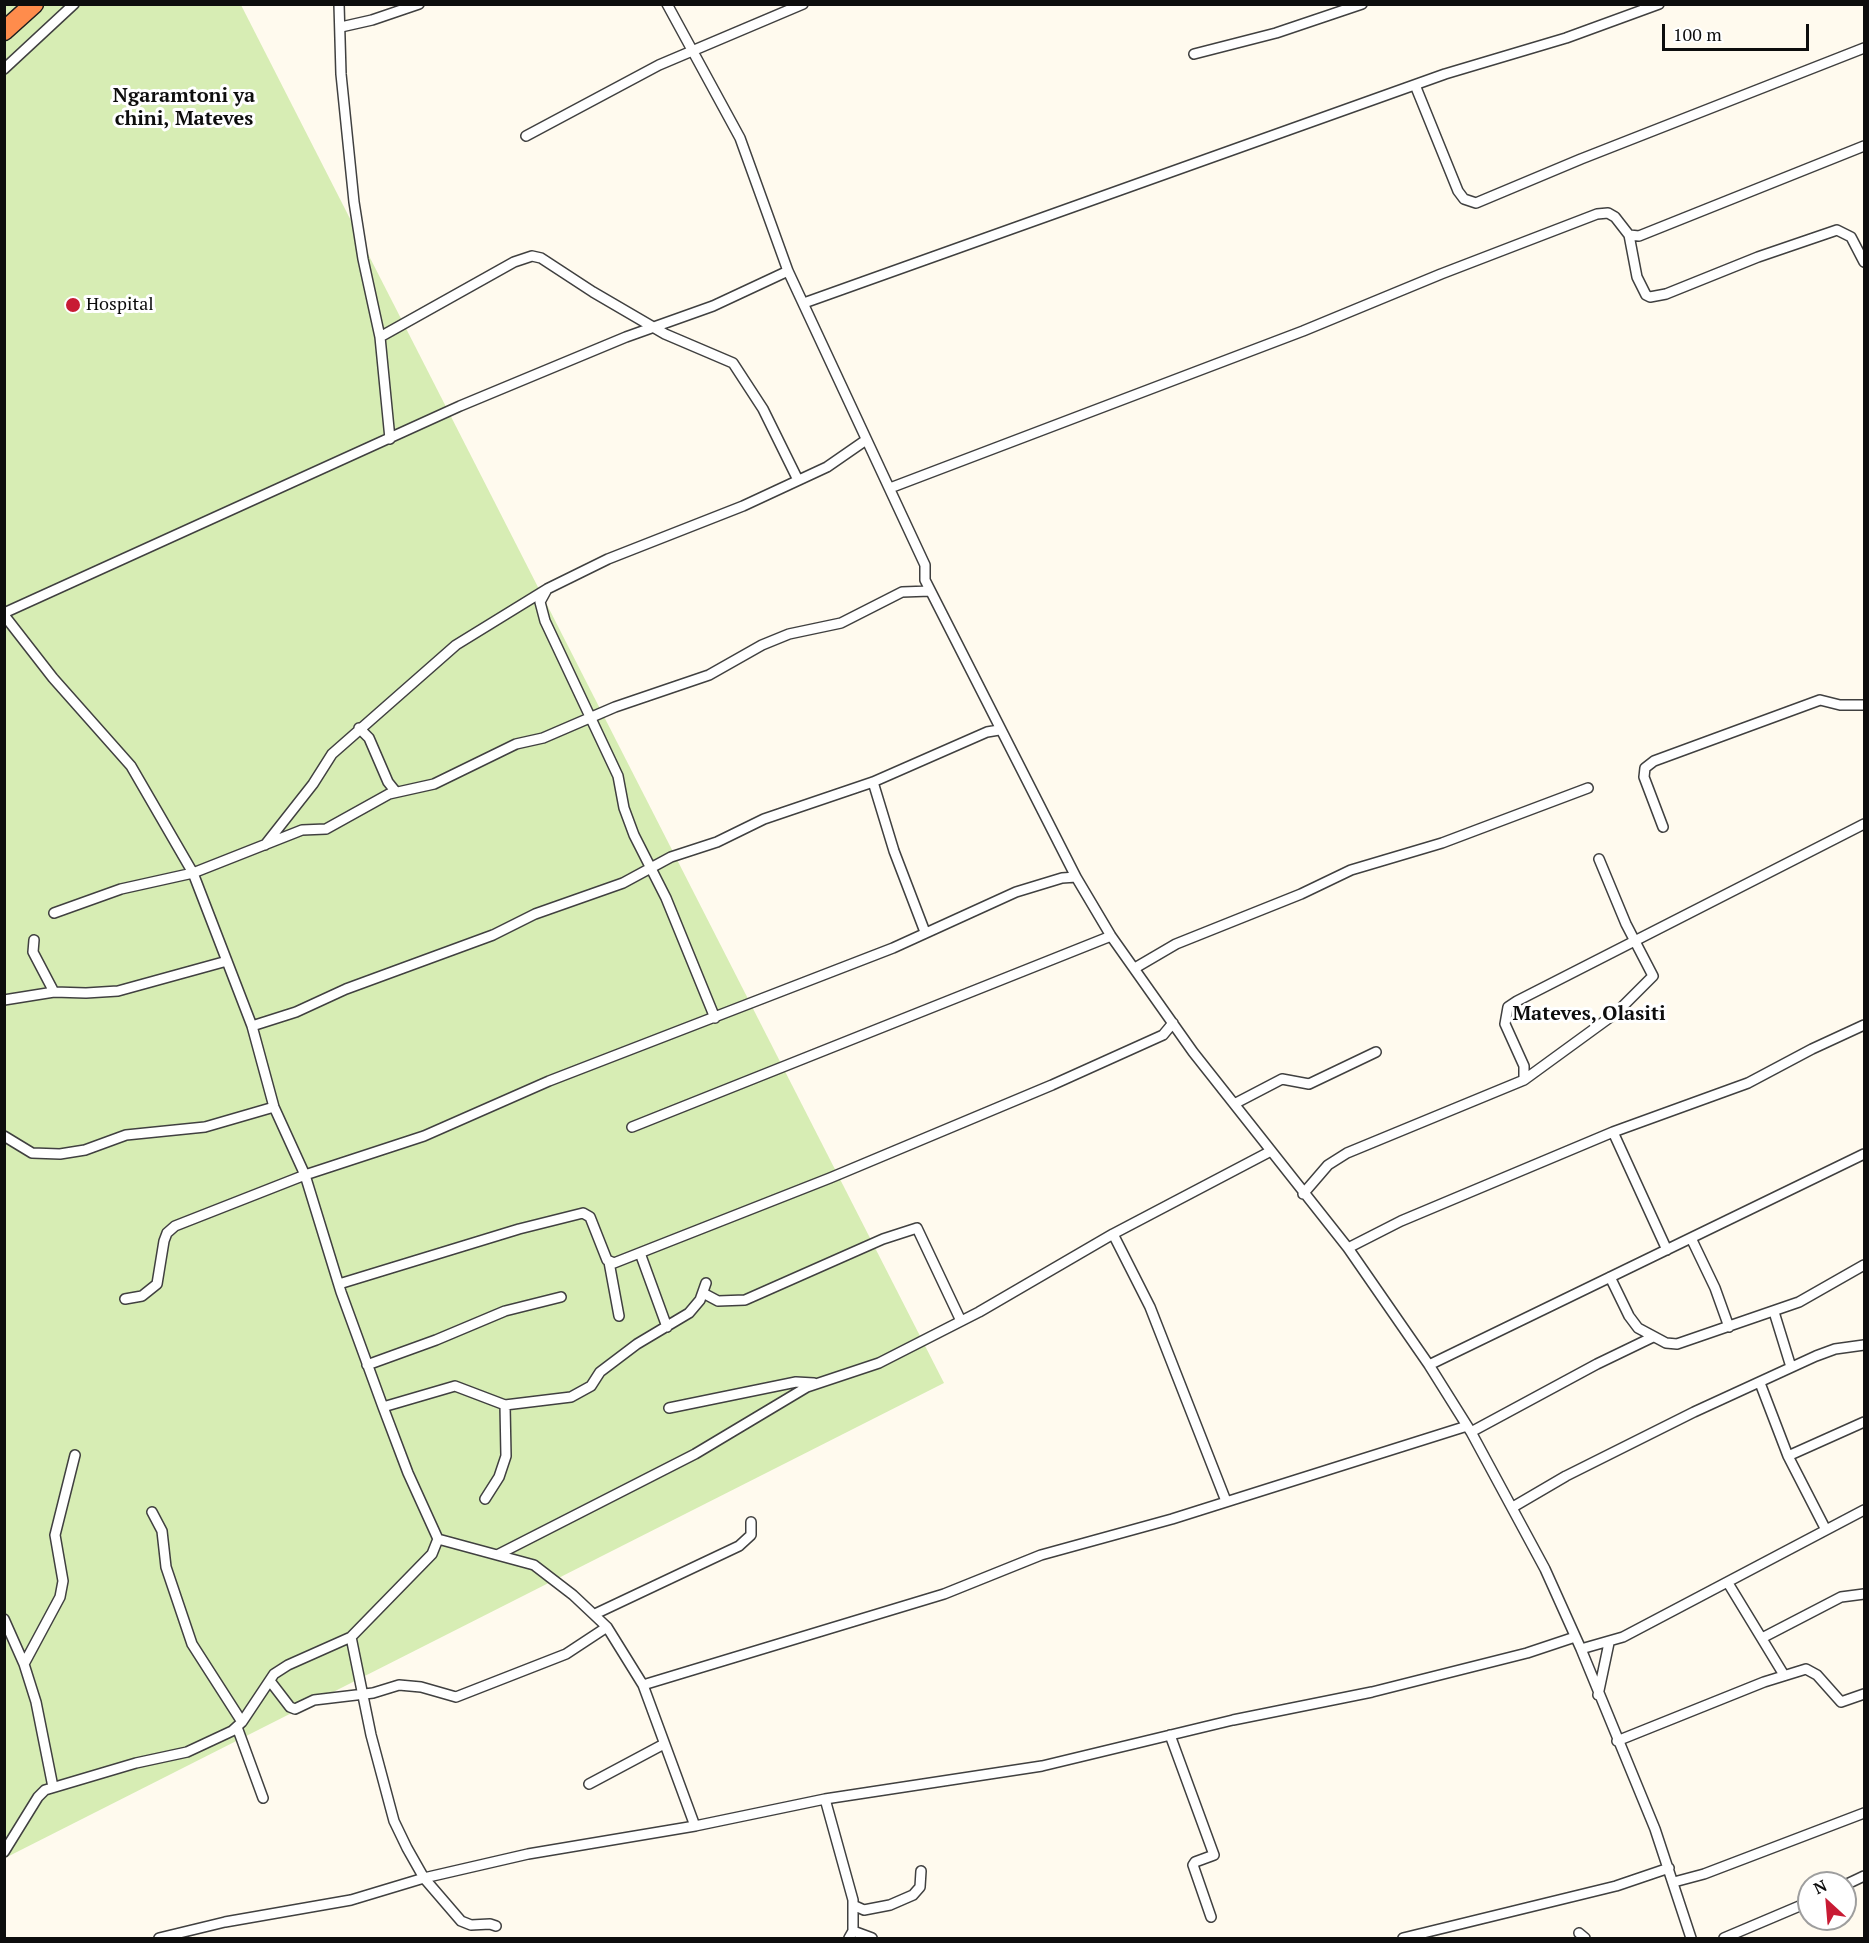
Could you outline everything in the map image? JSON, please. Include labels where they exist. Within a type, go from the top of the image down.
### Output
[{"type":"highway","points":[[4,31],[34,4]]},
{"type":"street","points":[[4,69],[74,4]]},
{"type":"street","points":[[339,4],[341,75],[354,201],[363,259],[381,337],[390,439]]},
{"type":"street","points":[[340,27],[364,22],[419,4]]},
{"type":"street","points":[[667,4],[740,138],[788,271],[925,565],[925,580],[930,591],[1076,877],[1112,936],[1173,1023],[1348,1248],[1429,1365],[1469,1429],[1513,1507],[1581,1649],[1669,1868],[1691,1938]]},
{"type":"street","points":[[526,136],[693,50],[803,4]]},
{"type":"street","points":[[1194,54],[1276,33],[1362,4]]},
{"type":"street","points":[[804,303],[1415,85],[1566,38],[1659,4]]},
{"type":"street","points":[[1415,85],[1458,191],[1464,199],[1476,203],[1581,159],[1864,48]]},
{"type":"street","points":[[1629,235],[1639,236],[1864,146]]},
{"type":"street","points":[[890,488],[1303,331],[1441,274],[1597,214],[1608,213],[1615,217],[1629,235],[1637,277],[1646,295],[1650,297],[1666,294],[1758,257],[1837,230],[1851,237],[1864,262]]},
{"type":"street","points":[[381,337],[514,262],[532,256],[541,258],[593,292],[681,342],[733,363],[763,409],[798,480]]},
{"type":"street","points":[[4,1852],[39,1797],[54,1787],[187,1752],[240,1724],[270,1681],[288,1665],[351,1637],[432,1554],[438,1539],[408,1473],[367,1365],[305,1175],[274,1107],[252,1026],[193,873],[131,766],[53,678],[4,614],[315,470],[480,398],[654,327],[713,306],[788,271]]},
{"type":"street","points":[[266,845],[313,784],[332,754],[456,645],[547,589],[608,559],[743,506],[844,457],[866,440]]},
{"type":"street","points":[[547,589],[541,598],[541,609],[618,776],[628,820],[666,898],[715,1018]]},
{"type":"street","points":[[54,913],[121,889],[193,873],[302,830],[326,829],[337,825],[362,807],[396,792],[434,784],[516,744],[534,741],[615,707],[709,675],[762,645],[789,634],[841,623],[902,592],[930,591]]},
{"type":"street","points":[[1663,827],[1644,777],[1645,768],[1654,761],[1820,700],[1840,705],[1864,705]]},
{"type":"street","points":[[359,728],[369,738],[388,782],[396,792]]},
{"type":"street","points":[[252,1026],[288,1015],[346,989],[481,940],[535,914],[623,883],[671,857],[733,836],[772,816],[803,808],[873,782],[987,732],[999,730]]},
{"type":"street","points":[[873,782],[894,851],[925,932]]},
{"type":"street","points":[[1135,968],[1176,944],[1301,894],[1351,870],[1442,843],[1588,788]]},
{"type":"street","points":[[1524,1080],[1524,1066],[1505,1024],[1508,1007],[1864,824]]},
{"type":"street","points":[[1304,1194],[1328,1165],[1356,1149],[1524,1080],[1616,1012],[1635,992],[1652,979],[1652,972],[1635,941],[1599,859]]},
{"type":"street","points":[[125,1299],[141,1296],[158,1284],[164,1241],[170,1229],[305,1175],[424,1136],[549,1081],[867,958],[1016,892],[1062,878],[1076,877]]},
{"type":"street","points":[[632,1127],[1112,936]]},
{"type":"street","points":[[34,940],[33,952],[54,992]]},
{"type":"street","points":[[4,1000],[54,992],[118,991],[227,961]]},
{"type":"street","points":[[609,1262],[640,1253],[820,1182],[1052,1085],[1163,1035],[1173,1023]]},
{"type":"street","points":[[1348,1248],[1401,1221],[1613,1131],[1748,1083],[1864,1025]]},
{"type":"street","points":[[1236,1103],[1285,1078],[1309,1084],[1376,1052]]},
{"type":"street","points":[[4,1136],[32,1153],[72,1153],[126,1136],[205,1127],[274,1107]]},
{"type":"street","points":[[1613,1131],[1667,1250]]},
{"type":"street","points":[[499,1554],[695,1454],[816,1383],[879,1363],[961,1321],[1113,1234],[1271,1151]]},
{"type":"street","points":[[1429,1365],[1864,1154]]},
{"type":"street","points":[[339,1284],[519,1229],[583,1213],[590,1217],[609,1262],[619,1316]]},
{"type":"street","points":[[703,1293],[718,1301],[745,1300],[873,1243],[917,1228],[961,1321]]},
{"type":"street","points":[[1113,1234],[1150,1307],[1226,1501]]},
{"type":"street","points":[[1691,1238],[1715,1288],[1729,1327]]},
{"type":"street","points":[[640,1253],[667,1327]]},
{"type":"street","points":[[1610,1277],[1629,1316],[1638,1328],[1653,1337],[1677,1344],[1799,1302],[1864,1265]]},
{"type":"street","points":[[383,1407],[455,1386],[505,1405],[564,1400],[586,1390],[604,1369],[637,1344],[689,1312],[703,1293],[706,1283]]},
{"type":"street","points":[[367,1365],[505,1311],[561,1298]]},
{"type":"street","points":[[1774,1312],[1791,1367]]},
{"type":"street","points":[[643,1685],[944,1594],[1041,1555],[1124,1534],[1226,1501],[1469,1429],[1653,1337]]},
{"type":"street","points":[[1513,1507],[1586,1465],[1791,1367],[1835,1349],[1864,1345]]},
{"type":"street","points":[[669,1408],[796,1382],[816,1383]]},
{"type":"street","points":[[1760,1383],[1788,1456],[1826,1530]]},
{"type":"street","points":[[485,1499],[499,1477],[506,1456],[505,1405]]},
{"type":"street","points":[[1788,1456],[1864,1422]]},
{"type":"street","points":[[24,1664],[60,1597],[63,1581],[55,1535],[75,1455]]},
{"type":"street","points":[[1581,1649],[1609,1643],[1728,1583],[1864,1510]]},
{"type":"street","points":[[152,1512],[162,1531],[166,1567],[192,1644],[240,1724],[263,1798]]},
{"type":"street","points":[[595,1614],[739,1546],[751,1535],[751,1522]]},
{"type":"street","points":[[438,1539],[534,1565],[595,1614],[607,1627],[643,1685],[695,1826]]},
{"type":"street","points":[[1728,1583],[1784,1675]]},
{"type":"street","points":[[1762,1638],[1841,1598],[1864,1594]]},
{"type":"street","points":[[4,1619],[24,1664],[36,1702],[54,1787]]},
{"type":"street","points":[[270,1681],[290,1707],[295,1709],[314,1700],[407,1684],[456,1697],[566,1653],[607,1627]]},
{"type":"street","points":[[159,1938],[309,1905],[351,1900],[424,1878],[528,1854],[695,1826],[825,1799],[1042,1766],[1372,1692],[1527,1653],[1575,1636]]},
{"type":"street","points":[[351,1637],[362,1693],[394,1821],[424,1878],[461,1920],[471,1925],[496,1926]]},
{"type":"street","points":[[1598,1695],[1609,1643]]},
{"type":"street","points":[[1617,1741],[1784,1675],[1811,1670],[1841,1702],[1864,1694]]},
{"type":"street","points":[[1170,1736],[1214,1855],[1195,1862],[1193,1865],[1211,1917]]},
{"type":"street","points":[[589,1784],[664,1744]]},
{"type":"street","points":[[825,1799],[853,1911],[851,1935],[872,1938]]},
{"type":"street","points":[[1674,1882],[1704,1874],[1864,1813]]},
{"type":"street","points":[[1403,1938],[1616,1886],[1669,1868]]},
{"type":"street","points":[[853,1911],[890,1905],[913,1895],[920,1887],[921,1871]]},
{"type":"street","points":[[1724,1938],[1797,1907]]},
{"type":"green space","points":[[5,5],[241,5],[944,1383],[5,1858]]},
{"type":"place","name":"Hospital","points":[[73,305]]},
{"type":"district","name":"Ngaramtoni ya chini, Mateves","points":[[184,108]]},
{"type":"district","name":"Mateves, Olasiti","points":[[1589,1014]]}]
